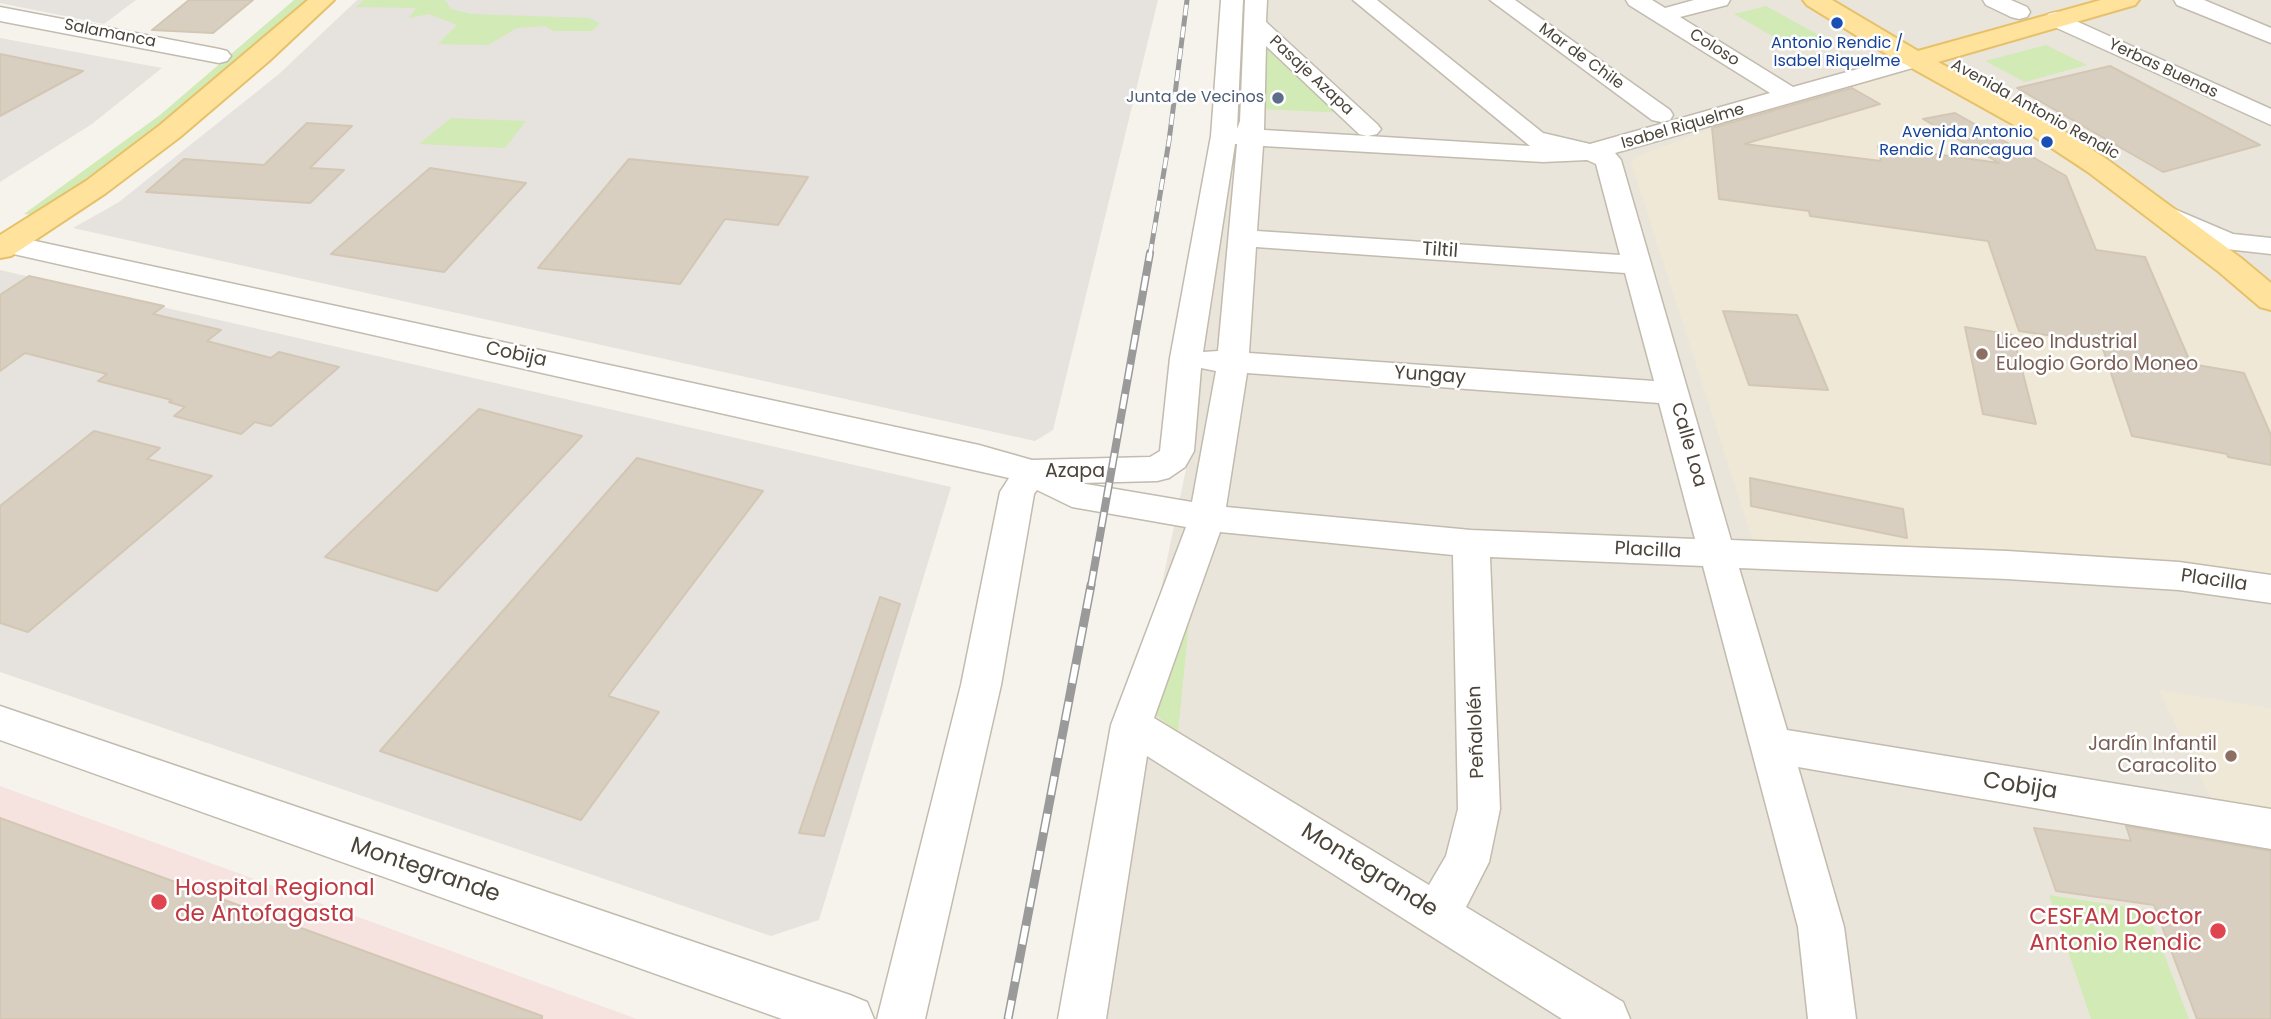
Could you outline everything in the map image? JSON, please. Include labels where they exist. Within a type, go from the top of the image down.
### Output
[{"type":"main road","points":[[2,240],[288,0]]},
{"type":"main road","points":[[2,240],[96,187],[170,131],[260,56],[321,0]]},
{"type":"main road","name":"Avenida Antonio Rendic","points":[[1815,0],[1915,51],[1992,83],[2129,163],[2210,219],[2271,271]]},
{"type":"main road","name":"Isabel Riquelme","points":[[1915,51],[2018,12],[2058,10],[2127,0]]},
{"type":"main road","name":"Isabel Riquelme","points":[[1915,51],[1993,39],[2058,10]]},
{"type":"main road","points":[[1992,83],[1979,65],[1982,50],[1993,39]]},
{"type":"main road","name":"Avenida Antonio Rendic","points":[[1915,51],[2042,129],[2161,211],[2271,300]]},
{"type":"street","points":[[1364,0],[1534,139],[1591,152]]},
{"type":"street","name":"Mar de Chile","points":[[1501,0],[1661,115]]},
{"type":"street","name":"Coloso","points":[[1637,0],[1791,96]]},
{"type":"street","points":[[1661,15],[1719,0]]},
{"type":"street","points":[[1994,0],[2018,12]]},
{"type":"street","points":[[2185,0],[2271,36]]},
{"type":"street","name":"Azapa","points":[[1082,1019],[1130,725],[1207,518],[1233,362],[1244,237],[1238,128],[1248,8]]},
{"type":"street","name":"Pasaje Azapa","points":[[1248,8],[1368,128]]},
{"type":"street","name":"Yerbas Buenas","points":[[2058,10],[2271,118]]},
{"type":"street","name":"Salamanca","points":[[0,15],[236,43]]},
{"type":"street","name":"Isabel Riquelme","points":[[1238,128],[1368,128],[1534,139],[1582,136],[1768,83],[1915,51]]},
{"type":"street","name":"Isabel Riquelme","points":[[1238,128],[1543,154],[1591,152],[1791,96],[1915,51]]},
{"type":"street","name":"Azapa","points":[[901,1019],[981,685],[1015,501],[1022,484],[1032,472],[1131,472],[1157,469],[1173,459],[1180,440],[1186,358],[1238,128]]},
{"type":"street","name":"Calle Loa","points":[[1591,152],[1608,160],[1674,393],[1821,927],[1832,1019]]},
{"type":"street","name":"Avenida Antonio Rendic","points":[[2161,211],[2210,235],[2240,244]]},
{"type":"street","points":[[2210,219],[2271,235]]},
{"type":"street","name":"Tiltil","points":[[1244,237],[1636,265]]},
{"type":"street","name":"Cobija","points":[[2,240],[979,457],[1032,472]]},
{"type":"street","points":[[2240,244],[2271,246]]},
{"type":"street","name":"Yungay","points":[[1186,358],[1674,393]]},
{"type":"street","name":"Placilla","points":[[1032,472],[1072,494],[1207,518],[1471,543],[2007,565],[2179,576],[2271,589]]},
{"type":"street","name":"Peñalolén","points":[[1438,913],[1467,862],[1479,808],[1471,543]]},
{"type":"street","name":"Montegrande","points":[[0,723],[850,1019]]},
{"type":"street","name":"Montegrande","points":[[1130,725],[1606,1019]]},
{"type":"street","name":"Cobija","points":[[1770,745],[2271,829]]},
{"type":"shaded area","points":[[0,0],[136,0],[104,24],[0,3]]},
{"type":"shaded area","points":[[357,0],[1158,0],[1053,430],[1035,441],[73,228],[119,202],[279,74]]},
{"type":"shaded area","points":[[1220,0],[2271,0],[2271,1019],[1071,1019],[1186,469]]},
{"type":"shaded area","points":[[0,38],[162,68],[92,124],[0,182]]},
{"type":"shaded area","name":"Liceo Industrial Eulogio Gordo Moneo","points":[[1911,68],[2025,132],[2088,173],[2151,220],[2227,265],[2271,304],[2271,586],[1755,548],[1631,162],[1638,156],[1791,99]]},
{"type":"shaded area","points":[[0,270],[951,487],[819,920],[771,936],[0,672]]},
{"type":"shaded area","name":"Jardín Infantil Caracolito","points":[[2159,690],[2271,709],[2271,812],[2213,803]]},
{"type":"shaded area","name":"Hospital Regional de Antofagasta","points":[[0,786],[637,1019],[0,1019]]},
{"type":"green space","points":[[294,0],[308,0],[223,75],[109,167],[34,215],[24,214],[160,115]]},
{"type":"green space","points":[[364,0],[445,0],[451,9],[471,14],[589,18],[600,23],[592,31],[554,31],[545,26],[517,28],[488,45],[438,44],[457,25],[429,14],[409,18],[416,8],[356,7]]},
{"type":"green space","points":[[1766,6],[1826,39],[1793,48],[1734,14]]},
{"type":"green space","points":[[1262,39],[1349,113],[1257,109]]},
{"type":"green space","points":[[2046,45],[2087,65],[2025,82],[1985,61]]},
{"type":"green space","points":[[451,118],[526,121],[505,148],[419,144]]},
{"type":"green space","points":[[1192,593],[1178,732],[1154,714]]},
{"type":"green space","points":[[2049,895],[2147,910],[2189,1019],[2091,1019]]},
{"type":"building","points":[[189,0],[253,0],[213,33],[152,30]]},
{"type":"building","points":[[0,54],[83,71],[0,116]]},
{"type":"building","points":[[2110,66],[2260,145],[2163,172],[2017,88]]},
{"type":"building","points":[[1852,88],[1880,104],[1744,144],[1881,161],[1878,146],[1999,163],[1923,119],[1955,113],[2066,176],[2096,250],[2145,257],[2191,364],[2244,373],[2271,435],[2271,465],[2132,436],[2101,343],[2019,331],[1988,241],[1810,216],[1809,211],[1719,199],[1712,128]]},
{"type":"building","points":[[307,123],[352,126],[310,168],[344,170],[310,203],[146,192],[184,159],[264,165]]},
{"type":"building","points":[[629,159],[808,177],[778,225],[725,219],[680,284],[538,268]]},
{"type":"building","points":[[430,168],[526,183],[444,272],[331,254]]},
{"type":"building","points":[[29,276],[164,306],[153,314],[221,330],[207,341],[271,358],[279,352],[339,367],[271,426],[255,422],[241,434],[174,416],[185,407],[169,402],[172,400],[98,381],[107,374],[25,353],[0,371],[0,295]]},
{"type":"building","points":[[1723,311],[1797,315],[1828,390],[1749,385]]},
{"type":"building","points":[[1965,327],[2013,335],[2036,424],[1983,414]]},
{"type":"building","points":[[479,409],[582,436],[437,591],[325,557]]},
{"type":"building","points":[[94,431],[160,448],[147,459],[212,476],[28,632],[0,623],[0,506]]},
{"type":"building","points":[[637,458],[763,491],[608,696],[659,712],[581,820],[380,751]]},
{"type":"building","points":[[1750,478],[1903,509],[1907,538],[1751,506]]},
{"type":"building","points":[[880,597],[900,604],[824,836],[799,833]]},
{"type":"building","name":"Hospital Regional de Antofagasta","points":[[0,818],[542,1016],[542,1019],[0,1019]]},
{"type":"building","name":"CESFAM Doctor Antonio Rendic","points":[[2126,826],[2271,851],[2271,1019],[2197,1019],[2154,905],[2056,891],[2034,828],[2131,841]]},
{"type":"railway","points":[[1150,255],[1169,141],[1187,0]]},
{"type":"railway","points":[[1091,586],[1150,253]]},
{"type":"railway","points":[[1008,1019],[1091,585]]},
{"type":"place","name":"Antonio Rendic / Isabel Riquelme","points":[[1837,23]]},
{"type":"place","name":"Junta de Vecinos","points":[[1278,98]]},
{"type":"place","name":"Avenida Antonio Rendic / Rancagua","points":[[2047,142]]},
{"type":"place","name":"Liceo Industrial Eulogio Gordo Moneo","points":[[1982,354]]},
{"type":"place","name":"Jardín Infantil Caracolito","points":[[2231,756]]},
{"type":"place","name":"Hospital Regional de Antofagasta","points":[[159,902]]},
{"type":"place","name":"CESFAM Doctor Antonio Rendic","points":[[2218,931]]}]
